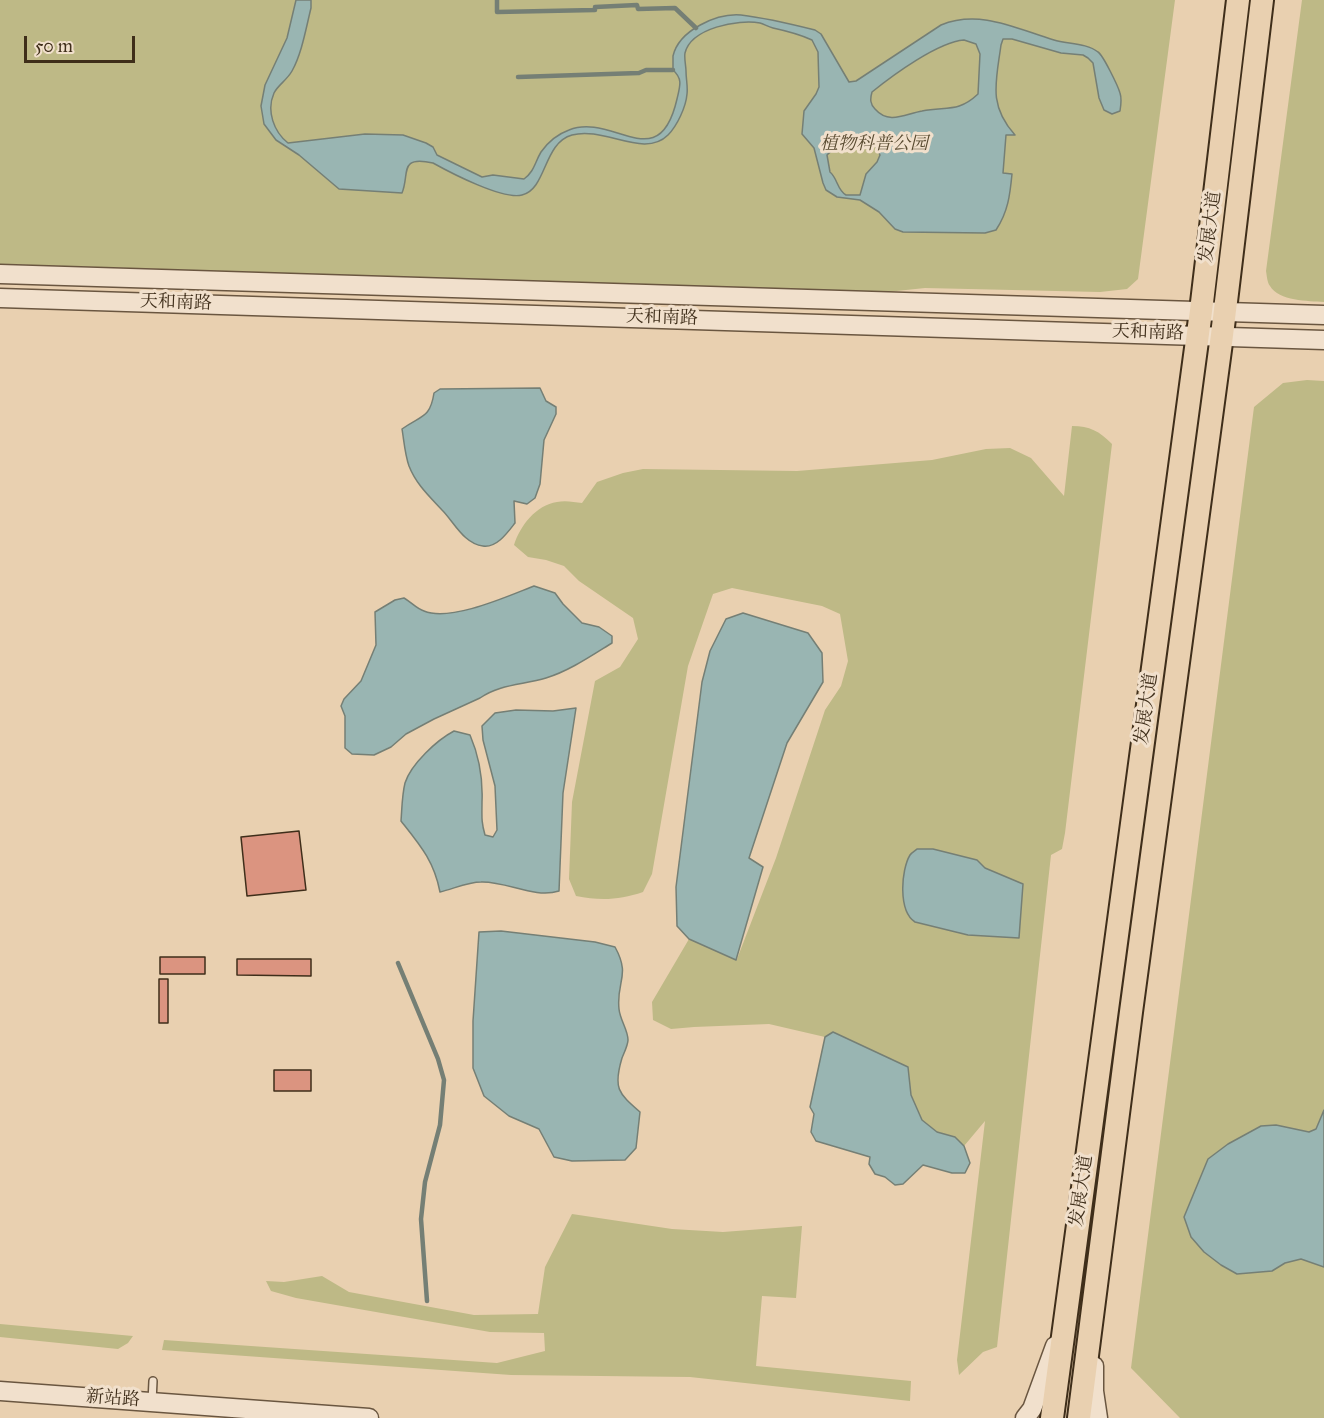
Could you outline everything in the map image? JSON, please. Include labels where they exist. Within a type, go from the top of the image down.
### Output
[{"type":"main road","name":"发展大道","points":[[1052,1418],[1201,311],[1238,0]]},
{"type":"main road","name":"发展大道","points":[[1080,1418],[1132,1000],[1225,312],[1262,0]]},
{"type":"street","name":"天和南路","points":[[0,274],[1324,315]]},
{"type":"street","name":"天和南路","points":[[0,298],[1197,334],[1324,340]]},
{"type":"street","points":[[1025,1418],[1032,1409],[1044,1377],[1068,1295]]},
{"type":"street","points":[[1095,1299],[1094,1391],[1098,1418]]},
{"type":"street","name":"新站路","points":[[0,1391],[369,1418]]},
{"type":"lane","points":[[152,1402],[153,1381]]},
{"type":"green space","name":"植物科普公园","points":[[0,0],[1175,0],[1138,279],[1127,289],[1100,292],[925,288],[887,292],[0,264]]},
{"type":"green space","points":[[1302,0],[1324,0],[1324,302],[1280,295],[1269,284],[1266,271]]},
{"type":"green space","points":[[1307,380],[1324,381],[1324,1418],[1180,1418],[1131,1368],[1254,407],[1283,383]]},
{"type":"green space","points":[[1072,426],[1094,430],[1112,444],[1065,833],[1062,849],[1051,855],[997,1347],[983,1352],[959,1375],[957,1360],[985,1121],[964,1146],[955,1137],[937,1132],[922,1120],[911,1095],[833,1032],[825,1037],[769,1024],[671,1029],[653,1020],[652,1002],[689,939],[737,959],[776,858],[825,710],[841,686],[848,661],[840,614],[822,606],[732,588],[713,594],[688,666],[652,874],[643,892],[635,895],[610,899],[576,896],[569,879],[572,802],[595,681],[620,667],[638,639],[633,618],[579,581],[564,566],[528,557],[514,545],[530,517],[542,507],[560,501],[582,503],[597,482],[643,469],[797,471],[932,460],[986,449],[1010,448],[1031,458],[1064,496]]},
{"type":"green space","points":[[572,1214],[672,1229],[723,1232],[802,1226],[796,1298],[762,1296],[756,1366],[911,1381],[910,1401],[690,1377],[511,1375],[162,1350],[164,1340],[497,1363],[545,1351],[544,1333],[490,1332],[296,1298],[271,1291],[266,1281],[284,1282],[322,1276],[349,1292],[474,1315],[538,1314],[545,1267]]},
{"type":"green space","points":[[0,1324],[133,1336],[128,1343],[118,1349],[0,1337]]},
{"type":"water","points":[[296,0],[311,0],[311,8],[298,56],[292,71],[276,90],[272,100],[271,114],[275,127],[288,143],[365,134],[403,135],[426,143],[433,147],[437,155],[482,177],[493,175],[524,179],[547,145],[557,136],[569,130],[586,127],[647,139],[659,135],[669,122],[679,90],[680,83],[673,70],[673,56],[677,47],[683,38],[700,25],[731,15],[788,23],[815,30],[821,34],[849,82],[856,81],[941,25],[970,19],[998,22],[1054,40],[1088,47],[1098,52],[1107,64],[1121,95],[1121,104],[1120,111],[1112,114],[1104,110],[1099,98],[1093,63],[1083,55],[1061,53],[1012,39],[1003,39],[997,70],[997,103],[1006,124],[1015,135],[1006,135],[1003,173],[1012,174],[1008,203],[1000,223],[996,230],[985,233],[903,232],[895,229],[879,212],[860,200],[837,197],[826,190],[814,148],[802,134],[804,111],[819,87],[818,52],[812,40],[760,23],[740,22],[706,31],[689,44],[685,53],[687,89],[685,105],[678,122],[668,135],[658,142],[636,143],[584,133],[572,135],[555,147],[536,184],[522,195],[503,194],[490,190],[433,163],[422,161],[410,164],[407,168],[402,193],[339,189],[299,155],[276,140],[264,124],[261,106],[265,85],[287,38]],"holes":[[[964,40],[976,44],[980,54],[978,94],[971,100],[952,108],[922,111],[897,117],[880,114],[873,107],[872,92],[892,77],[929,53],[953,42]],[[864,139],[874,143],[880,155],[866,174],[860,195],[846,195],[830,172],[827,155],[844,143]]]},
{"type":"water","points":[[540,388],[546,401],[556,407],[556,414],[544,440],[540,484],[535,498],[527,504],[514,501],[515,523],[497,542],[488,546],[476,544],[460,532],[415,478],[408,462],[402,429],[424,416],[430,408],[434,393],[440,389]]},
{"type":"water","points":[[534,586],[555,593],[582,623],[599,627],[612,636],[612,643],[555,675],[488,693],[406,734],[391,747],[374,755],[352,754],[345,748],[345,716],[341,706],[344,699],[361,681],[376,645],[375,612],[395,600],[404,598],[424,611],[449,613],[464,611]]},
{"type":"water","points":[[743,613],[808,633],[822,653],[823,682],[787,743],[749,858],[763,867],[736,960],[689,939],[677,926],[676,887],[702,682],[710,651],[726,619]]},
{"type":"water","points":[[576,708],[563,793],[559,891],[540,893],[491,882],[476,882],[440,892],[430,862],[401,821],[405,783],[413,768],[433,746],[454,731],[470,735],[481,776],[482,818],[485,835],[493,837],[497,830],[495,786],[483,740],[482,726],[495,713]]},
{"type":"water","points":[[917,849],[933,849],[977,860],[985,868],[1023,884],[1019,938],[968,935],[915,922],[906,909],[903,880],[907,862]]},
{"type":"water","points":[[501,931],[595,942],[615,947],[623,972],[619,992],[619,1009],[628,1040],[619,1068],[618,1083],[622,1094],[640,1112],[636,1148],[625,1160],[572,1161],[554,1157],[539,1129],[509,1116],[484,1096],[473,1068],[473,1021],[479,932]]},
{"type":"water","points":[[833,1032],[908,1067],[911,1095],[922,1120],[937,1132],[955,1137],[964,1146],[970,1163],[965,1173],[952,1173],[923,1165],[903,1184],[895,1185],[885,1177],[875,1174],[869,1164],[870,1157],[816,1141],[811,1132],[814,1114],[810,1107],[825,1037]]},
{"type":"water","points":[[1324,1110],[1324,1267],[1301,1259],[1285,1263],[1272,1271],[1237,1274],[1221,1265],[1204,1252],[1191,1237],[1184,1217],[1208,1159],[1228,1144],[1261,1126],[1276,1125],[1309,1132],[1316,1129]]},
{"type":"building","points":[[299,831],[306,890],[247,896],[241,837]]},
{"type":"building","points":[[160,957],[205,957],[205,974],[160,974]]},
{"type":"building","points":[[237,959],[311,959],[311,976],[237,975]]},
{"type":"building","points":[[159,979],[168,979],[168,1023],[159,1023]]},
{"type":"building","points":[[274,1070],[311,1070],[311,1091],[274,1091]]},
{"type":"waterway","points":[[497,0],[497,12],[595,10],[595,7],[637,5],[638,9],[675,8],[696,28]]},
{"type":"waterway","points":[[518,77],[673,70]]},
{"type":"waterway","points":[[398,963],[438,1059],[444,1080],[440,1125],[425,1182],[421,1219],[427,1301]]}]
